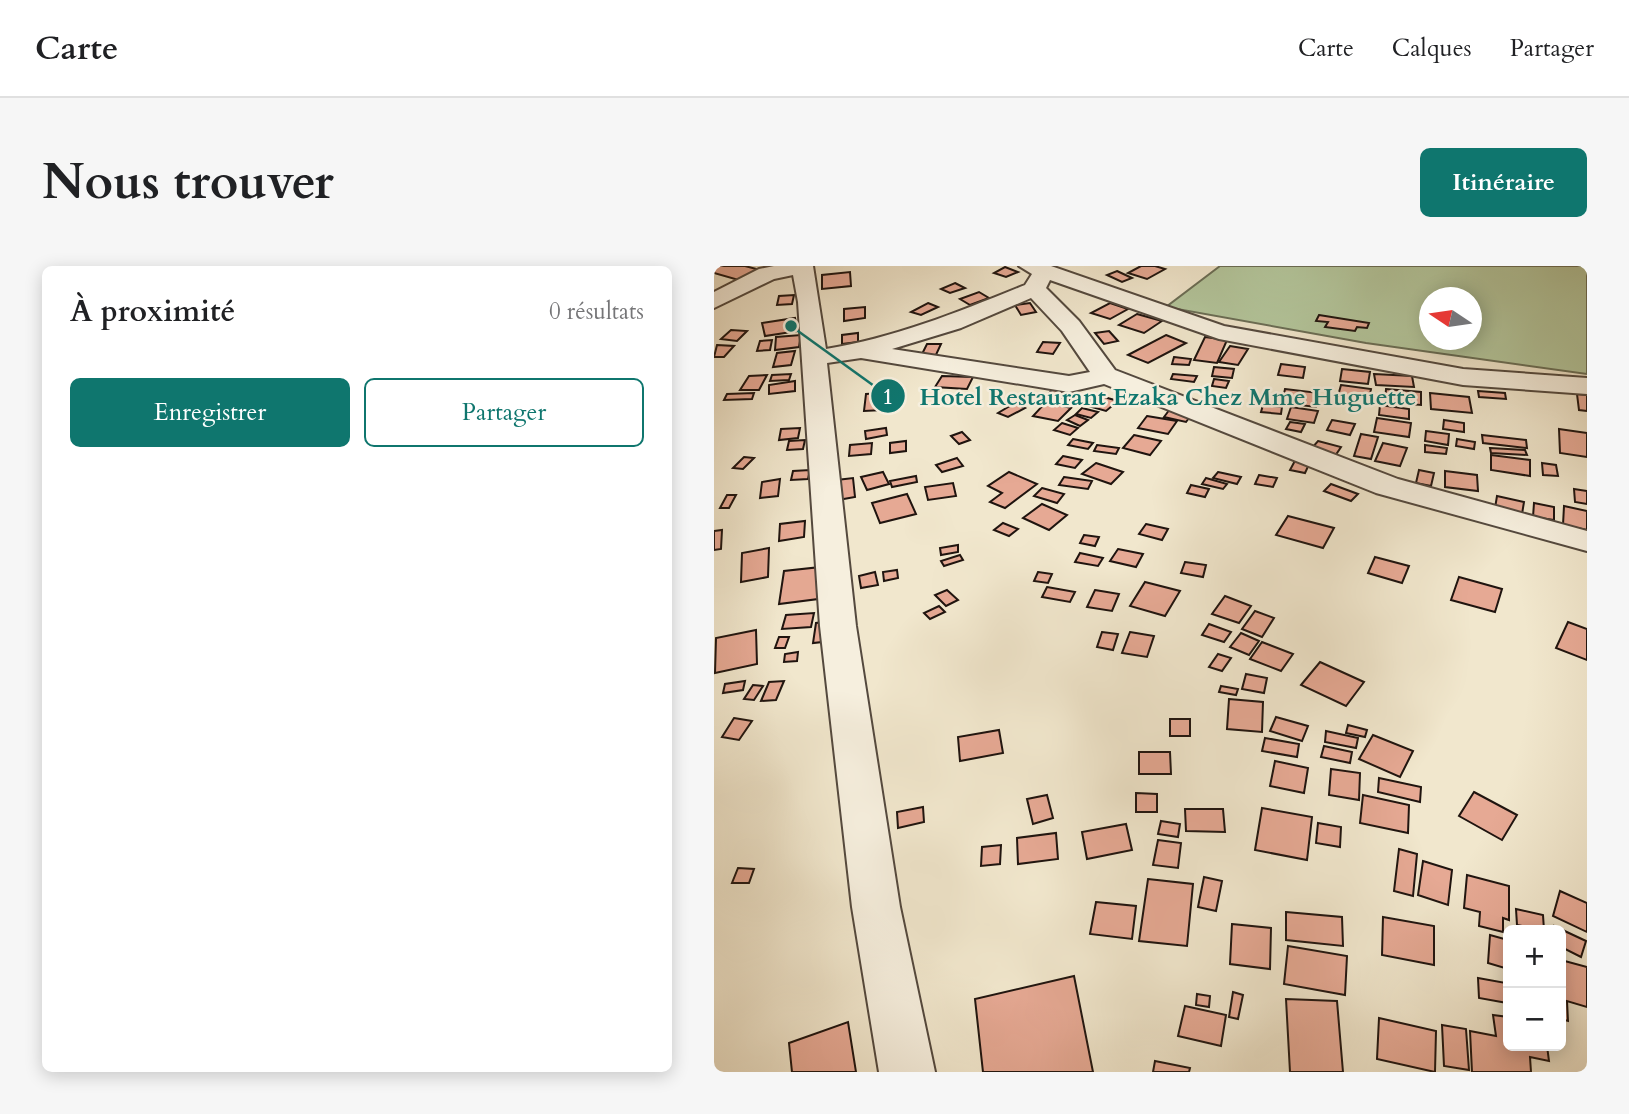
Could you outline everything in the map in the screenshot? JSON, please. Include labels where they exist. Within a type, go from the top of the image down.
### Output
[{"type":"street","points":[[717,299],[767,274],[802,266],[808,302],[840,640],[876,907],[907,1072]]},
{"type":"street","points":[[813,358],[858,351],[953,323],[1036,276],[1219,332],[1463,377],[1587,386]]},
{"type":"street","points":[[1036,276],[1106,376]]},
{"type":"street","points":[[858,351],[1069,384],[1106,376],[1387,486],[1587,541]]},
{"type":"green space","points":[[1220,266],[1587,266],[1587,374],[1366,343],[1166,307]]},
{"type":"building","points":[[714,266],[745,266],[764,271],[742,281],[714,273]]},
{"type":"building","points":[[1141,266],[1165,269],[1147,279],[1128,273]]},
{"type":"building","points":[[1005,267],[1018,272],[1006,277],[994,273]]},
{"type":"building","points":[[1117,271],[1132,278],[1122,282],[1107,275]]},
{"type":"building","points":[[850,272],[851,286],[822,289],[822,275]]},
{"type":"building","points":[[955,283],[965,288],[950,293],[941,289]]},
{"type":"building","points":[[979,292],[989,298],[970,305],[960,299]]},
{"type":"building","points":[[794,295],[792,304],[777,305],[779,296]]},
{"type":"building","points":[[928,303],[938,307],[921,315],[911,312]]},
{"type":"building","points":[[1030,303],[1036,312],[1021,315],[1015,305]]},
{"type":"building","points":[[1110,303],[1128,309],[1110,319],[1091,313]]},
{"type":"building","points":[[865,307],[865,318],[844,321],[844,309]]},
{"type":"building","points":[[1137,314],[1162,321],[1144,333],[1119,325]]},
{"type":"building","points":[[1319,315],[1369,323],[1367,328],[1357,327],[1355,331],[1325,327],[1328,322],[1316,321]]},
{"type":"building","points":[[795,318],[798,331],[765,336],[762,323]]},
{"type":"building","points":[[731,330],[747,331],[737,341],[721,339]]},
{"type":"building","points":[[1109,331],[1118,341],[1104,344],[1095,333]]},
{"type":"building","points":[[858,333],[858,342],[842,344],[842,335]]},
{"type":"building","points":[[801,335],[799,347],[775,350],[776,337]]},
{"type":"building","points":[[1166,335],[1186,343],[1148,363],[1128,355]]},
{"type":"building","points":[[1205,337],[1227,340],[1217,363],[1194,360]]},
{"type":"building","points":[[772,340],[770,350],[757,351],[760,341]]},
{"type":"building","points":[[1043,342],[1060,343],[1053,354],[1037,352]]},
{"type":"building","points":[[927,344],[941,344],[935,357],[921,356]]},
{"type":"building","points":[[717,345],[734,346],[724,357],[714,357]]},
{"type":"building","points":[[1230,346],[1248,349],[1238,365],[1219,362]]},
{"type":"building","points":[[795,351],[791,365],[773,367],[777,353]]},
{"type":"building","points":[[1174,357],[1191,359],[1189,365],[1172,364]]},
{"type":"building","points":[[1281,364],[1305,367],[1303,378],[1278,375]]},
{"type":"building","points":[[1214,367],[1234,369],[1232,378],[1212,376]]},
{"type":"building","points":[[1342,369],[1370,372],[1368,384],[1340,381]]},
{"type":"building","points":[[791,374],[789,380],[770,381],[772,375]]},
{"type":"building","points":[[1173,374],[1197,376],[1194,382],[1171,379]]},
{"type":"building","points":[[1374,374],[1412,376],[1414,387],[1376,385]]},
{"type":"building","points":[[767,375],[759,390],[740,390],[749,376]]},
{"type":"building","points":[[942,376],[973,377],[967,389],[935,387]]},
{"type":"building","points":[[1214,379],[1229,381],[1226,388],[1212,386]]},
{"type":"building","points":[[795,381],[795,391],[769,394],[769,385]]},
{"type":"building","points":[[1341,385],[1371,389],[1369,400],[1338,396]]},
{"type":"building","points":[[1055,388],[1076,394],[1069,400],[1048,394]]},
{"type":"building","points":[[1285,389],[1319,393],[1316,407],[1282,403]]},
{"type":"building","points":[[1386,389],[1421,392],[1421,405],[1385,402]]},
{"type":"building","points":[[1478,391],[1505,393],[1506,399],[1479,397]]},
{"type":"building","points":[[754,393],[752,399],[724,400],[727,394]]},
{"type":"building","points":[[884,393],[883,410],[864,411],[866,394]]},
{"type":"building","points":[[1430,393],[1469,397],[1472,413],[1431,409]]},
{"type":"building","points":[[1577,394],[1587,395],[1587,411],[1579,410]]},
{"type":"building","points":[[1097,395],[1118,401],[1106,411],[1085,405]]},
{"type":"building","points":[[1046,402],[1071,408],[1058,421],[1033,416]]},
{"type":"building","points":[[1015,403],[1025,408],[1008,417],[998,413]]},
{"type":"building","points":[[1263,405],[1282,407],[1281,414],[1261,412]]},
{"type":"building","points":[[1380,405],[1409,409],[1409,419],[1379,415]]},
{"type":"building","points":[[1291,407],[1318,411],[1314,423],[1287,419]]},
{"type":"building","points":[[1082,408],[1098,412],[1091,418],[1076,414]]},
{"type":"building","points":[[1170,409],[1192,414],[1186,422],[1164,417]]},
{"type":"building","points":[[1075,415],[1088,420],[1080,426],[1067,420]]},
{"type":"building","points":[[1147,416],[1177,421],[1168,434],[1138,428]]},
{"type":"building","points":[[1377,418],[1411,423],[1409,437],[1374,432]]},
{"type":"building","points":[[1332,420],[1355,424],[1350,435],[1327,430]]},
{"type":"building","points":[[1444,420],[1464,423],[1464,432],[1443,429]]},
{"type":"building","points":[[1290,422],[1305,424],[1301,432],[1286,429]]},
{"type":"building","points":[[1062,423],[1078,428],[1070,435],[1054,430]]},
{"type":"building","points":[[800,428],[798,438],[779,440],[781,429]]},
{"type":"building","points":[[886,428],[887,435],[866,439],[865,431]]},
{"type":"building","points":[[1559,429],[1587,433],[1587,457],[1560,453]]},
{"type":"building","points":[[1426,431],[1449,434],[1448,445],[1425,441]]},
{"type":"building","points":[[962,432],[970,440],[959,444],[951,436]]},
{"type":"building","points":[[1361,434],[1378,437],[1371,459],[1354,456]]},
{"type":"building","points":[[1134,435],[1161,441],[1150,455],[1123,448]]},
{"type":"building","points":[[1482,435],[1526,440],[1527,448],[1483,443]]},
{"type":"building","points":[[1073,439],[1093,443],[1088,449],[1068,445]]},
{"type":"building","points":[[1457,439],[1475,442],[1474,449],[1456,446]]},
{"type":"building","points":[[805,440],[803,449],[787,450],[789,441]]},
{"type":"building","points":[[906,441],[906,451],[890,453],[890,443]]},
{"type":"building","points":[[1318,441],[1341,447],[1335,456],[1311,449]]},
{"type":"building","points":[[872,443],[871,454],[849,456],[850,445]]},
{"type":"building","points":[[1383,443],[1407,448],[1400,466],[1375,461]]},
{"type":"building","points":[[1097,445],[1119,448],[1116,454],[1094,451]]},
{"type":"building","points":[[1425,445],[1447,448],[1446,454],[1425,452]]},
{"type":"building","points":[[1490,448],[1525,450],[1527,455],[1491,453]]},
{"type":"building","points":[[1491,455],[1530,460],[1530,476],[1491,470]]},
{"type":"building","points":[[1063,456],[1082,460],[1075,468],[1056,464]]},
{"type":"building","points":[[744,457],[754,458],[743,469],[733,468]]},
{"type":"building","points":[[1297,457],[1311,460],[1305,473],[1290,470]]},
{"type":"building","points":[[957,458],[963,466],[942,472],[936,465]]},
{"type":"building","points":[[1096,463],[1123,472],[1111,484],[1082,474]]},
{"type":"building","points":[[1542,463],[1556,465],[1558,476],[1543,475]]},
{"type":"building","points":[[810,470],[808,479],[791,480],[793,471]]},
{"type":"building","points":[[1419,470],[1434,473],[1431,486],[1416,483]]},
{"type":"building","points":[[1445,471],[1477,475],[1478,491],[1445,487]]},
{"type":"building","points":[[883,472],[889,484],[867,490],[861,477]]},
{"type":"building","points":[[1009,472],[1037,484],[1005,508],[990,502],[1002,493],[988,486]]},
{"type":"building","points":[[1218,472],[1241,477],[1237,484],[1213,478]]},
{"type":"building","points":[[1259,475],[1277,478],[1273,487],[1255,484]]},
{"type":"building","points":[[916,476],[917,482],[892,487],[890,481]]},
{"type":"building","points":[[1064,477],[1092,481],[1088,489],[1059,485]]},
{"type":"building","points":[[853,478],[855,497],[838,500],[837,480]]},
{"type":"building","points":[[1206,478],[1227,484],[1223,489],[1202,484]]},
{"type":"building","points":[[780,479],[778,496],[760,498],[762,482]]},
{"type":"building","points":[[953,483],[956,496],[928,500],[925,487]]},
{"type":"building","points":[[1331,484],[1358,494],[1351,501],[1324,491]]},
{"type":"building","points":[[1191,485],[1209,489],[1205,497],[1187,493]]},
{"type":"building","points":[[1042,488],[1064,494],[1057,503],[1034,496]]},
{"type":"building","points":[[1574,489],[1587,491],[1587,504],[1575,502]]},
{"type":"building","points":[[907,494],[916,514],[880,523],[872,503]]},
{"type":"building","points":[[727,495],[736,495],[729,508],[720,508]]},
{"type":"building","points":[[1497,496],[1524,502],[1522,514],[1495,508]]},
{"type":"building","points":[[1534,503],[1554,507],[1554,520],[1533,517]]},
{"type":"building","points":[[1042,504],[1067,515],[1049,530],[1023,518]]},
{"type":"building","points":[[1564,506],[1587,511],[1587,530],[1563,525]]},
{"type":"building","points":[[1288,516],[1334,528],[1323,548],[1276,535]]},
{"type":"building","points":[[805,521],[804,537],[779,541],[780,524]]},
{"type":"building","points":[[1003,523],[1018,529],[1009,536],[994,530]]},
{"type":"building","points":[[1146,524],[1168,529],[1162,540],[1139,534]]},
{"type":"building","points":[[722,530],[721,549],[714,550],[714,531]]},
{"type":"building","points":[[1084,535],[1099,537],[1095,546],[1080,543]]},
{"type":"building","points":[[958,545],[958,552],[941,555],[940,548]]},
{"type":"building","points":[[769,548],[768,577],[741,582],[742,553]]},
{"type":"building","points":[[1118,549],[1143,554],[1136,567],[1110,561]]},
{"type":"building","points":[[1080,553],[1103,558],[1098,566],[1075,562]]},
{"type":"building","points":[[960,555],[963,560],[944,566],[941,561]]},
{"type":"building","points":[[1375,557],[1409,566],[1402,583],[1368,573]]},
{"type":"building","points":[[1185,562],[1206,565],[1203,577],[1181,573]]},
{"type":"building","points":[[821,567],[818,599],[779,604],[784,571]]},
{"type":"building","points":[[897,570],[898,578],[884,581],[883,572]]},
{"type":"building","points":[[875,572],[878,585],[861,588],[859,576]]},
{"type":"building","points":[[1038,572],[1052,574],[1048,583],[1034,581]]},
{"type":"building","points":[[1459,577],[1502,589],[1495,612],[1451,600]]},
{"type":"building","points":[[1145,582],[1180,591],[1165,616],[1130,606]]},
{"type":"building","points":[[1047,587],[1075,592],[1070,602],[1042,597]]},
{"type":"building","points":[[947,590],[958,600],[946,606],[935,595]]},
{"type":"building","points":[[1095,590],[1119,594],[1112,611],[1087,607]]},
{"type":"building","points":[[1225,596],[1251,606],[1239,623],[1212,614]]},
{"type":"building","points":[[939,606],[945,612],[930,619],[924,613]]},
{"type":"building","points":[[1255,611],[1274,618],[1262,637],[1242,629]]},
{"type":"building","points":[[814,613],[811,627],[782,629],[786,615]]},
{"type":"building","points":[[833,621],[831,641],[813,643],[816,623]]},
{"type":"building","points":[[1568,622],[1587,629],[1587,660],[1556,648]]},
{"type":"building","points":[[1209,624],[1231,632],[1224,642],[1202,635]]},
{"type":"building","points":[[756,630],[757,664],[715,673],[716,638]]},
{"type":"building","points":[[1102,632],[1118,634],[1113,650],[1097,647]]},
{"type":"building","points":[[1130,632],[1154,636],[1147,657],[1122,653]]},
{"type":"building","points":[[1241,633],[1259,641],[1249,655],[1230,647]]},
{"type":"building","points":[[779,637],[789,637],[785,648],[775,648]]},
{"type":"building","points":[[1262,642],[1293,654],[1281,671],[1250,659]]},
{"type":"building","points":[[798,652],[797,661],[784,662],[785,654]]},
{"type":"building","points":[[1218,654],[1231,658],[1222,671],[1209,667]]},
{"type":"building","points":[[1320,662],[1364,682],[1346,706],[1301,685]]},
{"type":"building","points":[[1246,674],[1267,678],[1264,693],[1242,689]]},
{"type":"building","points":[[745,681],[743,690],[723,693],[725,684]]},
{"type":"building","points":[[784,681],[776,700],[761,701],[769,682]]},
{"type":"building","points":[[753,685],[763,686],[754,700],[744,699]]},
{"type":"building","points":[[1221,686],[1238,689],[1236,695],[1219,692]]},
{"type":"building","points":[[1229,699],[1263,702],[1262,732],[1227,729]]},
{"type":"building","points":[[1276,717],[1308,726],[1302,741],[1270,731]]},
{"type":"building","points":[[734,718],[752,721],[739,740],[722,737]]},
{"type":"building","points":[[1170,719],[1190,719],[1190,736],[1170,736]]},
{"type":"building","points":[[1348,725],[1367,730],[1365,737],[1346,733]]},
{"type":"building","points":[[999,730],[1003,753],[960,761],[958,737]]},
{"type":"building","points":[[1326,731],[1358,738],[1356,748],[1325,742]]},
{"type":"building","points":[[1373,735],[1413,751],[1400,777],[1359,759]]},
{"type":"building","points":[[1265,738],[1299,744],[1297,757],[1262,751]]},
{"type":"building","points":[[1324,746],[1352,752],[1350,763],[1321,757]]},
{"type":"building","points":[[1139,752],[1170,752],[1171,774],[1139,774]]},
{"type":"building","points":[[1275,761],[1308,768],[1304,793],[1270,786]]},
{"type":"building","points":[[1331,769],[1360,773],[1359,800],[1329,795]]},
{"type":"building","points":[[1379,778],[1421,787],[1420,802],[1378,792]]},
{"type":"building","points":[[1474,792],[1517,815],[1502,840],[1459,816]]},
{"type":"building","points":[[1136,793],[1157,794],[1157,812],[1136,812]]},
{"type":"building","points":[[1047,795],[1053,818],[1033,824],[1027,799]]},
{"type":"building","points":[[1363,795],[1409,805],[1408,833],[1360,823]]},
{"type":"building","points":[[923,807],[924,822],[898,828],[897,812]]},
{"type":"building","points":[[1262,808],[1312,817],[1307,860],[1255,850]]},
{"type":"building","points":[[1185,809],[1223,809],[1225,832],[1186,831]]},
{"type":"building","points":[[1161,821],[1180,824],[1178,837],[1158,834]]},
{"type":"building","points":[[1318,823],[1341,827],[1340,847],[1316,843]]},
{"type":"building","points":[[1126,824],[1132,850],[1087,859],[1082,832]]},
{"type":"building","points":[[1056,833],[1058,859],[1018,864],[1017,838]]},
{"type":"building","points":[[1158,840],[1181,843],[1178,868],[1153,865]]},
{"type":"building","points":[[1001,845],[1000,864],[981,866],[982,847]]},
{"type":"building","points":[[1399,849],[1417,854],[1413,896],[1394,891]]},
{"type":"building","points":[[1423,861],[1452,870],[1448,905],[1418,895]]},
{"type":"building","points":[[738,868],[754,869],[749,883],[732,883]]},
{"type":"building","points":[[1467,875],[1509,886],[1509,920],[1503,918],[1503,932],[1479,926],[1480,912],[1464,908]]},
{"type":"building","points":[[1204,877],[1222,881],[1216,911],[1198,907]]},
{"type":"building","points":[[1148,879],[1193,884],[1187,946],[1139,941]]},
{"type":"building","points":[[1560,891],[1587,903],[1587,932],[1553,916]]},
{"type":"building","points":[[1096,902],[1136,906],[1132,939],[1090,934]]},
{"type":"building","points":[[1516,909],[1543,915],[1544,925],[1517,925]]},
{"type":"building","points":[[1286,912],[1342,917],[1343,946],[1286,940]]},
{"type":"building","points":[[1383,917],[1434,926],[1434,965],[1382,955]]},
{"type":"building","points":[[1232,924],[1271,928],[1270,969],[1230,964]]},
{"type":"building","points":[[1566,932],[1586,941],[1581,957],[1566,950]]},
{"type":"building","points":[[1490,935],[1503,939],[1503,968],[1488,963]]},
{"type":"building","points":[[1288,946],[1347,956],[1345,995],[1284,984]]},
{"type":"building","points":[[1566,961],[1587,967],[1587,1007],[1567,1001],[1566,1020]]},
{"type":"building","points":[[1074,976],[1093,1072],[983,1072],[975,999]]},
{"type":"building","points":[[1478,978],[1503,982],[1503,1002],[1479,998]]},
{"type":"building","points":[[1233,992],[1243,995],[1238,1019],[1229,1017]]},
{"type":"building","points":[[1197,994],[1210,996],[1209,1007],[1196,1005]]},
{"type":"building","points":[[1286,999],[1337,1001],[1343,1072],[1290,1072]]},
{"type":"building","points":[[1185,1006],[1226,1015],[1221,1046],[1178,1036]]},
{"type":"building","points":[[1493,1015],[1503,1016],[1503,1051],[1548,1051],[1549,1061],[1530,1057],[1531,1072],[1472,1072],[1470,1031],[1496,1036]]},
{"type":"building","points":[[1379,1018],[1436,1031],[1435,1072],[1377,1059]]},
{"type":"building","points":[[848,1022],[856,1072],[792,1072],[789,1043]]},
{"type":"building","points":[[1442,1025],[1466,1029],[1469,1070],[1444,1066]]},
{"type":"building","points":[[1155,1061],[1190,1068],[1189,1072],[1153,1072]]},
{"type":"place","name":"Hotel Restaurant Ezaka Chez Mme Huguette","points":[[791,326]]}]
